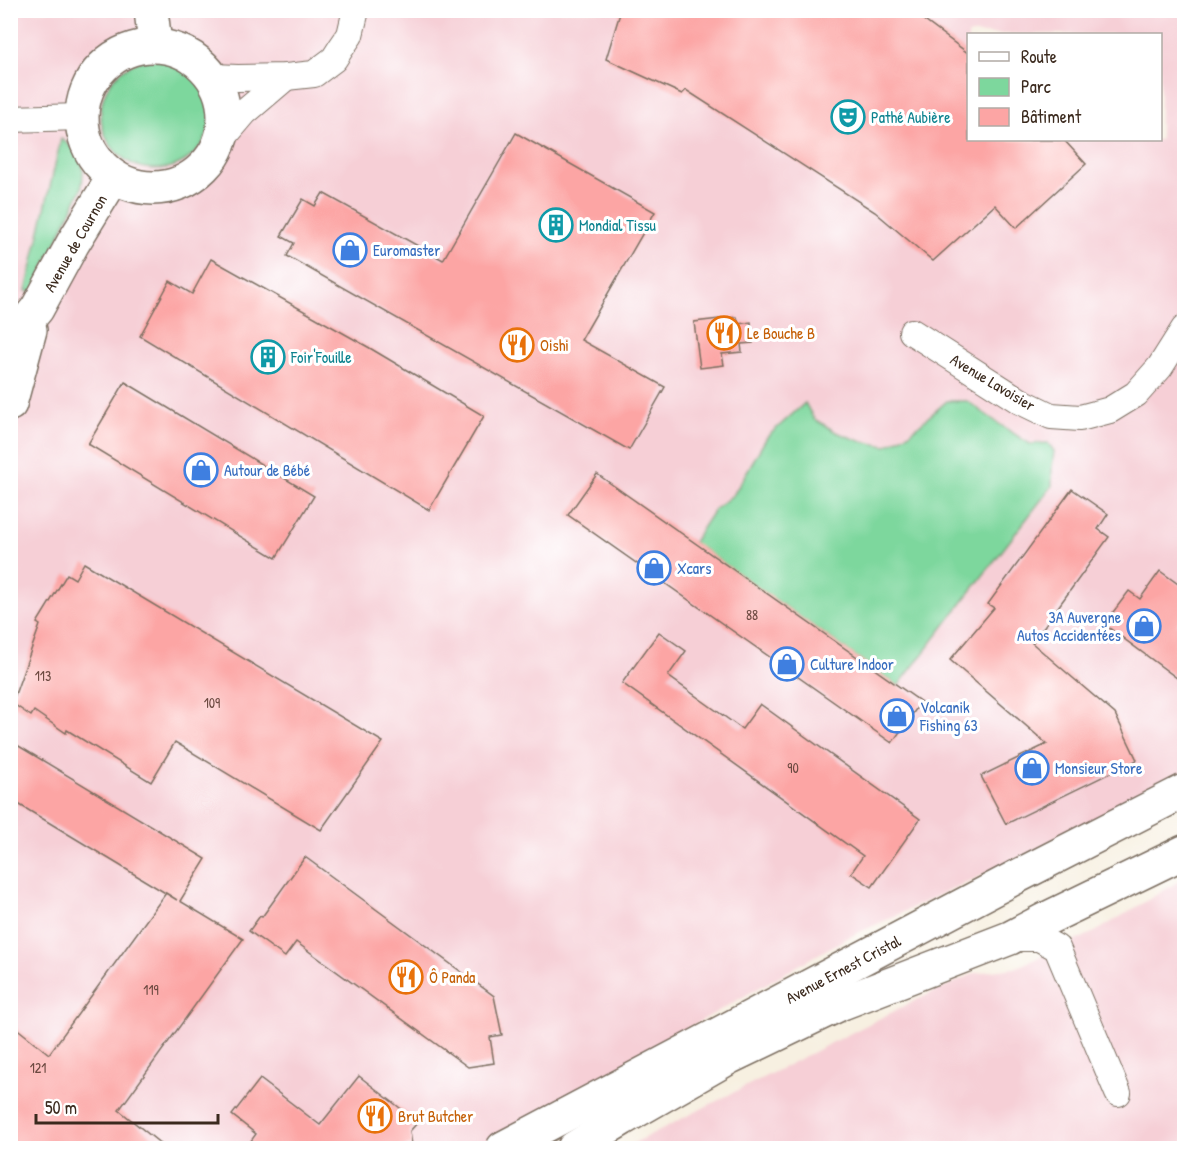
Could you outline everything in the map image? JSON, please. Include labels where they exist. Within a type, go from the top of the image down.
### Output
[{"type":"main road","points":[[151,10],[155,44]]},
{"type":"main road","points":[[155,44],[188,54],[213,76],[224,106],[222,139],[205,167],[177,185],[145,189],[113,178],[96,162],[84,141],[81,117],[86,89],[103,65],[127,49],[155,44]]},
{"type":"main road","name":"Avenue de Cournon","points":[[10,353],[21,328],[36,309],[113,178]]},
{"type":"main road","name":"Avenue de Cournon","points":[[10,404],[36,309]]},
{"type":"main road","name":"Avenue Ernest Cristal","points":[[503,1149],[1000,886],[1185,791]]},
{"type":"main road","name":"Avenue Ernest Cristal","points":[[574,1149],[730,1058],[842,1003],[1010,938],[1185,852]]},
{"type":"street","points":[[213,76],[238,78],[314,74],[334,59],[350,35],[356,10]]},
{"type":"street","points":[[222,139],[245,112],[286,77]]},
{"type":"street","points":[[10,119],[81,117]]},
{"type":"street","name":"Avenue Lavoisier","points":[[912,332],[1020,401],[1051,416],[1080,418],[1110,410],[1136,394],[1160,367],[1185,329]]},
{"type":"street","points":[[1057,948],[1064,926],[1081,902]]},
{"type":"street","points":[[1010,938],[1038,938],[1057,948],[1118,1093]]},
{"type":"shaded area","points":[[10,11],[1184,11],[1184,779],[1059,840],[845,939],[480,1148],[11,1148]]},
{"type":"shaded area","points":[[1184,878],[1184,1148],[624,1148],[910,1003],[975,973],[1015,968],[1097,931]]},
{"type":"green space","points":[[156,59],[177,63],[195,75],[207,93],[211,114],[207,135],[195,153],[177,165],[156,169],[135,165],[117,153],[105,135],[101,114],[105,93],[117,75],[135,63]]},
{"type":"green space","points":[[61,139],[74,149],[81,160],[83,173],[81,190],[32,293],[26,291]]},
{"type":"green space","points":[[947,401],[967,401],[1030,444],[1048,443],[1054,451],[1052,486],[898,686],[693,542],[714,510],[734,494],[767,437],[805,403],[814,419],[836,432],[860,441],[886,446],[910,433]]},
{"type":"building","name":"Pathé Aubière","points":[[621,10],[910,10],[967,53],[967,141],[1065,141],[1086,164],[1016,228],[995,205],[933,261],[875,212],[686,90],[682,94],[606,59]]},
{"type":"building","points":[[516,133],[655,212],[581,340],[665,387],[629,450],[287,256],[294,243],[281,236],[303,199],[315,206],[323,193],[443,260]]},
{"type":"building","points":[[211,259],[368,347],[484,416],[429,510],[140,336],[170,281],[192,294]]},
{"type":"building","name":"Le Bouche B","points":[[737,317],[739,324],[751,322],[753,343],[741,344],[742,352],[722,354],[724,365],[700,368],[694,322]]},
{"type":"building","name":"Autour de Bébé","points":[[125,382],[314,496],[276,558],[88,444]]},
{"type":"building","points":[[597,474],[921,702],[892,743],[568,515]]},
{"type":"building","points":[[1072,489],[1108,514],[1098,529],[1109,537],[1032,643],[1115,714],[1137,760],[1006,824],[981,776],[1047,744],[950,660],[994,608],[988,604]]},
{"type":"building","points":[[84,563],[383,742],[321,830],[175,742],[151,782],[67,730],[66,733],[34,711],[31,716],[12,703],[40,625],[37,623],[67,574],[75,579]]},
{"type":"building","name":"3A Auvergne Autos Accidentées","points":[[1160,571],[1185,589],[1185,613],[1177,624],[1185,629],[1185,684],[1104,624],[1129,591],[1140,599]]},
{"type":"building","points":[[659,632],[686,651],[668,676],[742,729],[760,704],[920,819],[872,887],[851,873],[863,856],[622,683]]},
{"type":"building","points":[[17,745],[206,859],[180,901],[243,939],[119,1110],[167,1149],[10,1149],[10,1023],[49,1054],[166,893],[10,799],[10,756]]},
{"type":"building","name":"Ô Panda","points":[[305,857],[494,996],[502,1035],[490,1037],[494,1063],[468,1067],[296,942],[285,957],[249,931],[260,916],[262,917]]},
{"type":"building","points":[[359,1076],[418,1122],[410,1131],[412,1145],[397,1149],[245,1149],[256,1134],[232,1115],[260,1079],[320,1125]]},
{"type":"place","name":"Pathé Aubière","points":[[848,117]]},
{"type":"place","name":"Mondial Tissu","points":[[556,225]]},
{"type":"place","name":"Euromaster","points":[[350,250]]},
{"type":"place","name":"Le Bouche B","points":[[724,333]]},
{"type":"place","name":"Oishi","points":[[517,345]]},
{"type":"place","name":"Foir'Fouille","points":[[268,357]]},
{"type":"place","name":"Autour de Bébé","points":[[201,470]]},
{"type":"place","name":"Xcars","points":[[654,568]]},
{"type":"place","name":"3A Auvergne Autos Accidentées","points":[[1144,626]]},
{"type":"place","name":"Culture Indoor","points":[[787,664]]},
{"type":"place","name":"Volcanik Fishing 63","points":[[897,716]]},
{"type":"place","name":"Monsieur Store","points":[[1032,768]]},
{"type":"place","name":"Ô Panda","points":[[406,977]]},
{"type":"place","name":"Brut Butcher","points":[[375,1116]]}]
